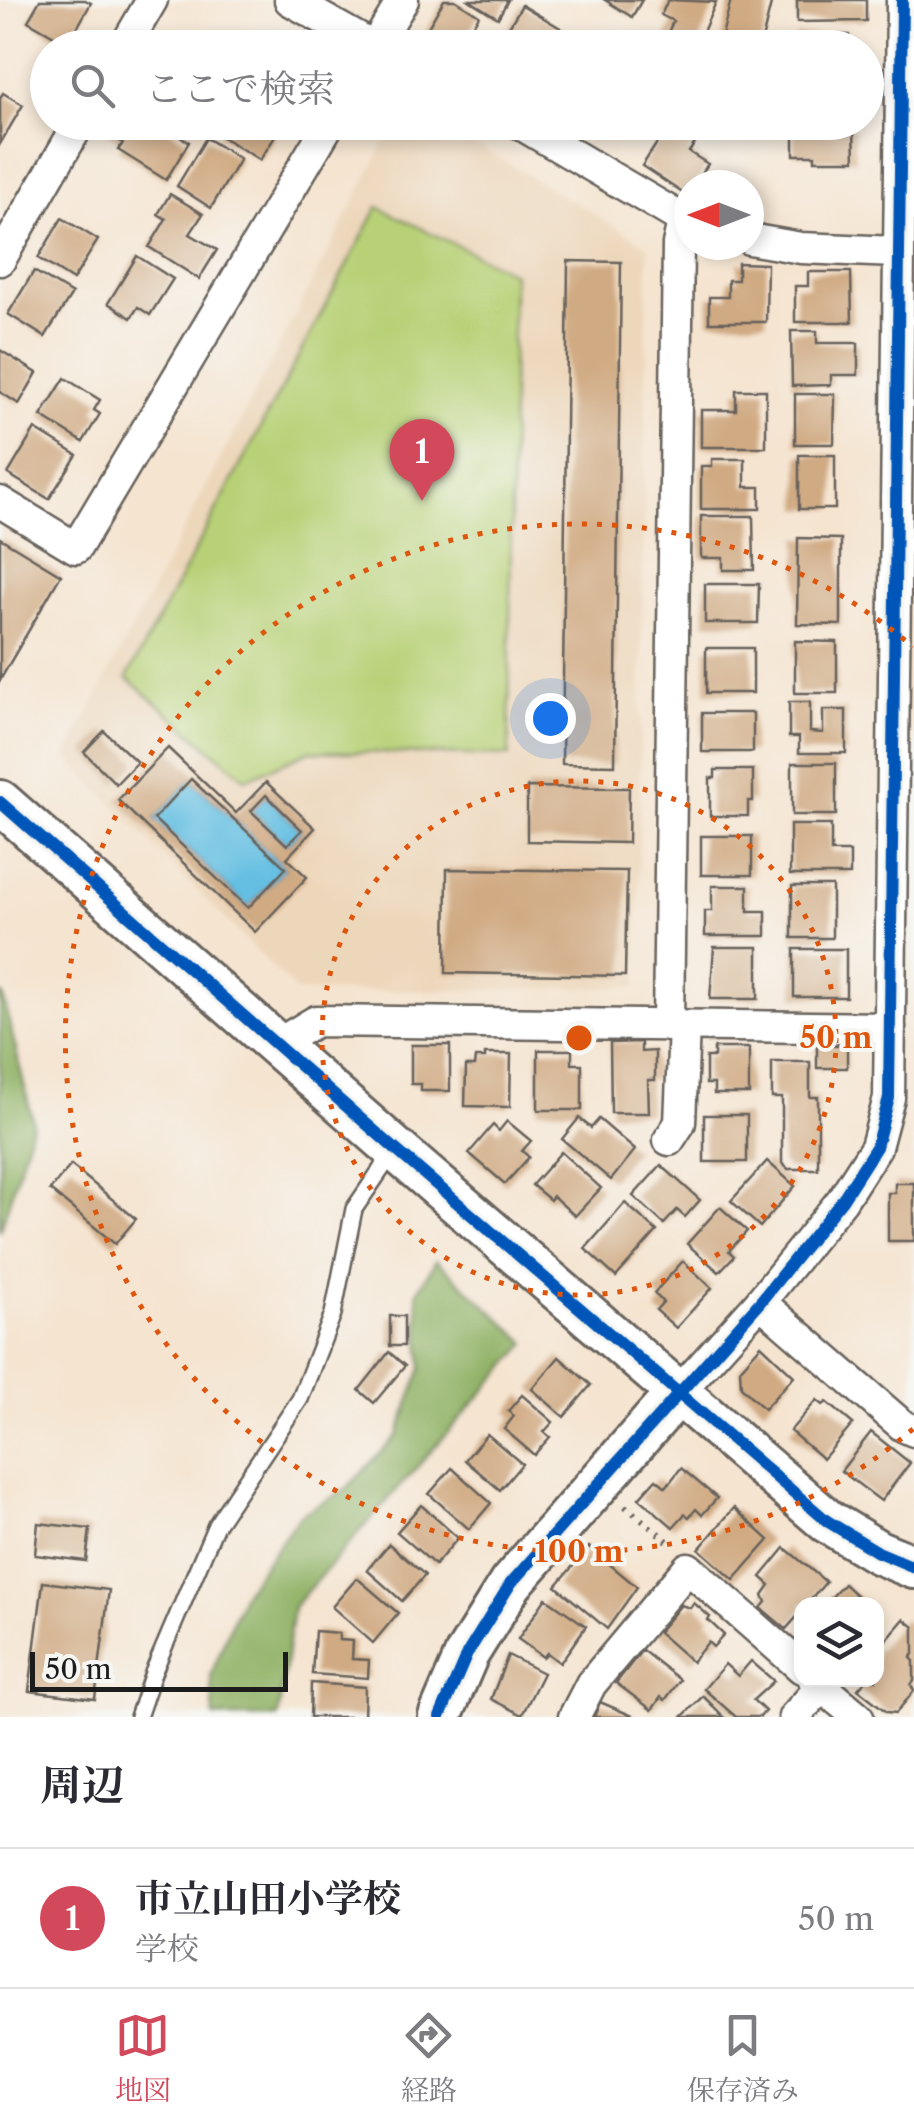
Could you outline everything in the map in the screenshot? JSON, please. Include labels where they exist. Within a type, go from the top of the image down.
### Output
[{"type":"street","points":[[134,30],[152,0]]},
{"type":"street","points":[[290,0],[344,30]]},
{"type":"street","points":[[385,30],[403,0]]},
{"type":"street","points":[[440,1717],[467,1654],[511,1583],[760,1302],[842,1200],[876,1147],[889,1098],[905,572],[896,252],[902,0]]},
{"type":"street","points":[[0,260],[70,140]]},
{"type":"street","points":[[0,502],[76,548],[319,140]]},
{"type":"street","points":[[547,140],[674,215]]},
{"type":"street","points":[[764,242],[801,248],[896,252]]},
{"type":"street","points":[[669,1140],[680,1122],[676,1026],[678,260]]},
{"type":"street","points":[[0,802],[827,1521],[878,1552],[914,1567]]},
{"type":"street","points":[[276,1045],[316,1021],[890,1028]]},
{"type":"street","points":[[760,1302],[903,1426],[914,1431]]},
{"type":"street","points":[[574,1717],[591,1684],[688,1568],[794,1662]]},
{"type":"street","points":[[794,1717],[808,1687]]},
{"type":"street","points":[[823,1687],[858,1717]]},
{"type":"lane","points":[[138,1717],[216,1525],[300,1399],[334,1314],[354,1209],[395,1149]]},
{"type":"path","points":[[620,1502],[678,1550],[688,1568]]},
{"type":"shaded area","points":[[386,140],[468,140],[648,246],[637,987],[297,992],[66,756]]},
{"type":"green space","points":[[378,207],[513,273],[509,756],[310,751],[246,779],[127,678]]},
{"type":"green space","points":[[0,994],[33,1122],[0,1232]]},
{"type":"green space","points":[[436,1260],[527,1343],[293,1607],[278,1717],[214,1717],[211,1675],[243,1593],[300,1515],[345,1490],[398,1435],[422,1368],[417,1292]]},
{"type":"water","points":[[191,779],[286,868],[248,908],[154,819]]},
{"type":"water","points":[[266,795],[302,830],[287,845],[251,811]]},
{"type":"building","points":[[40,0],[91,3],[76,30],[44,30],[28,21]]},
{"type":"building","points":[[444,0],[455,0],[479,15],[470,30],[426,30]]},
{"type":"building","points":[[469,0],[508,0],[498,18]]},
{"type":"building","points":[[605,0],[642,0],[632,17]]},
{"type":"building","points":[[668,0],[716,2],[704,30],[669,30],[673,21],[661,15]]},
{"type":"building","points":[[731,0],[772,0],[764,30],[724,30]]},
{"type":"building","points":[[797,0],[866,0],[866,21],[797,22]]},
{"type":"building","points":[[522,5],[562,29],[561,30],[507,30]]},
{"type":"building","points":[[3,93],[23,105],[0,144],[0,98]]},
{"type":"building","points":[[118,140],[189,142],[166,180],[118,150],[123,143]]},
{"type":"building","points":[[205,140],[240,159],[211,208],[177,186]]},
{"type":"building","points":[[227,140],[273,140],[260,160]]},
{"type":"building","points":[[659,140],[697,140],[689,152],[708,164],[704,170],[674,170],[674,187],[642,166]]},
{"type":"building","points":[[794,140],[854,140],[855,160],[815,160],[815,155],[794,155]]},
{"type":"building","points":[[170,194],[203,214],[190,234],[217,250],[199,279],[149,247],[166,219],[158,214]]},
{"type":"building","points":[[62,218],[98,240],[73,280],[38,258]]},
{"type":"building","points":[[137,256],[173,279],[150,315],[138,307],[131,318],[108,303]]},
{"type":"building","points":[[568,261],[621,262],[615,765],[562,764]]},
{"type":"building","points":[[738,263],[767,264],[766,322],[709,322],[709,297],[728,297],[728,280],[738,280]]},
{"type":"building","points":[[34,271],[72,294],[45,337],[8,314]]},
{"type":"building","points":[[808,272],[851,272],[852,322],[795,322],[795,286],[808,286]]},
{"type":"building","points":[[791,331],[817,331],[817,343],[858,343],[858,375],[831,375],[831,385],[792,386]]},
{"type":"building","points":[[0,350],[37,373],[19,404],[0,392]]},
{"type":"building","points":[[65,378],[100,400],[94,410],[100,414],[83,442],[41,416]]},
{"type":"building","points":[[736,390],[766,390],[766,447],[701,447],[701,410],[736,410]]},
{"type":"building","points":[[795,394],[835,394],[834,444],[795,444]]},
{"type":"building","points":[[35,429],[77,455],[49,499],[8,474]]},
{"type":"building","points":[[799,455],[835,455],[835,509],[799,509]]},
{"type":"building","points":[[712,459],[745,459],[745,487],[760,487],[760,509],[701,509],[701,466],[712,466]]},
{"type":"building","points":[[701,516],[753,516],[754,570],[723,570],[723,558],[701,558]]},
{"type":"building","points":[[0,538],[61,575],[0,680]]},
{"type":"building","points":[[798,538],[841,539],[841,625],[797,624]]},
{"type":"building","points":[[705,584],[759,584],[758,623],[705,623]]},
{"type":"building","points":[[795,641],[837,642],[837,693],[795,693]]},
{"type":"building","points":[[706,648],[753,648],[753,693],[706,693]]},
{"type":"building","points":[[789,702],[810,702],[810,732],[823,733],[823,710],[846,710],[846,753],[799,753],[799,737],[789,737]]},
{"type":"building","points":[[702,713],[753,713],[753,752],[702,752]]},
{"type":"building","points":[[104,731],[137,762],[116,784],[84,752]]},
{"type":"building","points":[[168,748],[236,813],[266,782],[315,828],[287,858],[307,877],[255,932],[118,800]],"holes":[[[191,779],[286,868],[248,908],[154,819]],[[266,795],[302,830],[287,845],[251,811]]]},
{"type":"building","points":[[792,763],[836,763],[836,815],[792,815]]},
{"type":"building","points":[[715,770],[753,770],[753,801],[748,801],[748,816],[710,816],[710,778],[715,778]]},
{"type":"building","points":[[527,787],[629,788],[628,843],[527,841]]},
{"type":"building","points":[[790,825],[831,825],[831,852],[850,852],[850,875],[790,875]]},
{"type":"building","points":[[701,836],[752,836],[752,875],[701,875]]},
{"type":"building","points":[[447,869],[627,871],[625,976],[446,973]]},
{"type":"building","points":[[712,886],[748,886],[748,911],[766,911],[766,936],[705,936],[705,911],[712,911]]},
{"type":"building","points":[[792,886],[832,886],[832,938],[792,938]]},
{"type":"building","points":[[714,947],[758,947],[758,999],[710,999]]},
{"type":"building","points":[[794,949],[846,949],[846,997],[794,997]]},
{"type":"building","points":[[641,1042],[641,1052],[655,1051],[655,1080],[648,1080],[649,1113],[611,1113],[610,1043]]},
{"type":"building","points":[[411,1045],[450,1045],[450,1091],[421,1091],[421,1084],[411,1084]]},
{"type":"building","points":[[817,1046],[847,1046],[847,1068],[817,1068]]},
{"type":"building","points":[[714,1048],[749,1048],[749,1094],[714,1094],[714,1084],[706,1084],[706,1057],[714,1057]]},
{"type":"building","points":[[538,1050],[572,1050],[572,1064],[582,1064],[582,1110],[538,1110]]},
{"type":"building","points":[[485,1054],[511,1054],[510,1107],[465,1106],[466,1066],[474,1066],[475,1058],[485,1058]]},
{"type":"building","points":[[772,1062],[810,1062],[810,1097],[818,1097],[818,1169],[788,1169],[782,1163],[782,1098],[772,1098]]},
{"type":"building","points":[[704,1115],[747,1115],[747,1162],[704,1162]]},
{"type":"building","points":[[579,1118],[591,1128],[599,1119],[635,1150],[611,1180],[562,1139]]},
{"type":"building","points":[[507,1121],[531,1141],[522,1151],[529,1157],[505,1184],[469,1153],[493,1125],[499,1131]]},
{"type":"building","points":[[561,1152],[601,1188],[575,1216],[553,1196],[550,1200],[532,1185]]},
{"type":"building","points":[[767,1161],[795,1186],[760,1227],[731,1201]]},
{"type":"building","points":[[71,1165],[136,1219],[115,1244],[50,1190]]},
{"type":"building","points":[[661,1165],[700,1200],[685,1217],[677,1210],[664,1224],[633,1196]]},
{"type":"building","points":[[895,1183],[914,1183],[914,1241],[888,1241],[888,1193],[895,1193]]},
{"type":"building","points":[[625,1203],[657,1231],[616,1277],[585,1249]]},
{"type":"building","points":[[720,1207],[747,1231],[729,1251],[734,1256],[719,1272],[687,1244]]},
{"type":"building","points":[[683,1261],[712,1288],[676,1328],[656,1310],[663,1302],[654,1293]]},
{"type":"building","points":[[390,1316],[404,1316],[404,1346],[390,1346]]},
{"type":"building","points":[[761,1345],[794,1376],[764,1409],[741,1387],[740,1369]]},
{"type":"building","points":[[389,1352],[405,1366],[374,1403],[359,1390]]},
{"type":"building","points":[[559,1357],[591,1385],[564,1417],[532,1389]]},
{"type":"building","points":[[522,1395],[553,1422],[544,1432],[550,1437],[534,1455],[504,1429],[514,1416],[508,1411]]},
{"type":"building","points":[[817,1400],[823,1405],[827,1402],[853,1424],[823,1459],[790,1431]]},
{"type":"building","points":[[871,1432],[910,1463],[881,1501],[841,1471]]},
{"type":"building","points":[[487,1434],[522,1464],[500,1490],[465,1460]]},
{"type":"building","points":[[452,1468],[491,1503],[469,1529],[429,1494]]},
{"type":"building","points":[[681,1468],[717,1498],[702,1515],[696,1509],[673,1527],[639,1498],[656,1479],[666,1487]]},
{"type":"building","points":[[421,1505],[458,1538],[435,1565],[397,1532]]},
{"type":"building","points":[[734,1508],[769,1540],[734,1580],[699,1549]]},
{"type":"building","points":[[38,1523],[90,1529],[86,1561],[35,1555]]},
{"type":"building","points":[[389,1544],[425,1575],[402,1601],[367,1570]]},
{"type":"building","points":[[589,1547],[637,1587],[607,1629],[556,1586]]},
{"type":"building","points":[[785,1548],[826,1582],[813,1597],[794,1597],[794,1620],[786,1629],[761,1608],[770,1585],[761,1577]]},
{"type":"building","points":[[357,1578],[398,1613],[373,1643],[332,1607]]},
{"type":"building","points":[[43,1582],[109,1590],[95,1699],[29,1691]]},
{"type":"building","points":[[844,1584],[858,1597],[832,1597]]},
{"type":"building","points":[[546,1598],[586,1626],[560,1663],[547,1653],[543,1657],[518,1639]]},
{"type":"building","points":[[694,1603],[724,1635],[713,1647],[708,1642],[692,1662],[658,1632],[681,1605],[690,1608]]},
{"type":"building","points":[[904,1619],[914,1627],[914,1691],[896,1713],[887,1712],[858,1689],[884,1687],[884,1643]]},
{"type":"building","points":[[315,1631],[339,1633],[339,1640],[353,1641],[352,1659],[369,1660],[368,1678],[312,1674]]},
{"type":"building","points":[[642,1650],[680,1680],[652,1710],[616,1683]]},
{"type":"building","points":[[508,1655],[543,1673],[522,1715],[491,1699]]},
{"type":"building","points":[[751,1661],[774,1681],[753,1700],[765,1711],[760,1717],[736,1717],[704,1689],[725,1664],[738,1676]]},
{"type":"building","points":[[311,1683],[365,1687],[364,1717],[310,1717]]},
{"type":"building","points":[[703,1696],[724,1717],[682,1717]]},
{"type":"building","points":[[600,1702],[635,1717],[594,1717]]},
{"type":"cycle path","points":[[440,1717],[467,1654],[511,1583],[760,1302],[842,1200],[876,1147],[889,1098],[902,0]]},
{"type":"cycle path","points":[[0,802],[827,1521],[878,1552],[914,1567]]},
{"type":"place","name":"市立山田小学校","points":[[422,501]]}]
